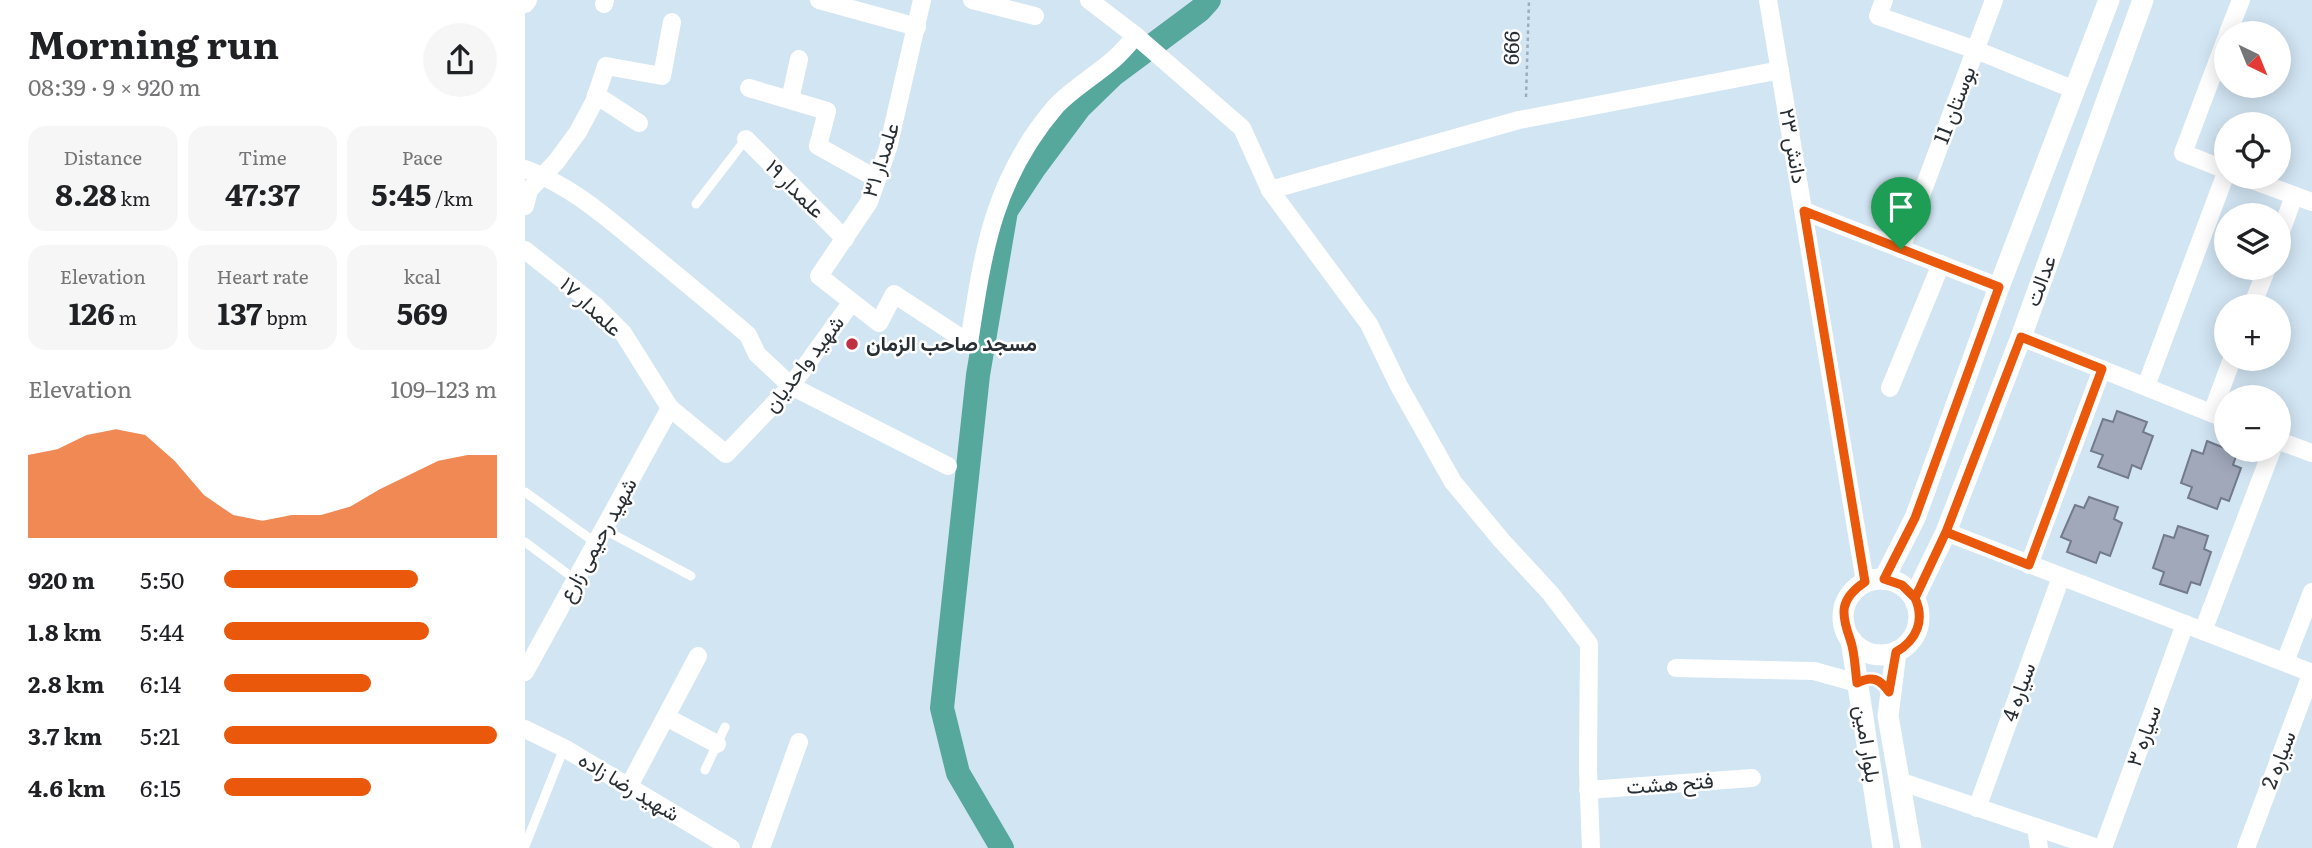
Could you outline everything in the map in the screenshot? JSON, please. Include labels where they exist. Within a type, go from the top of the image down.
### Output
[{"type":"street","points":[[819,0],[916,27]]},
{"type":"street","name":"علمدار ۳۱","points":[[922,0],[888,148],[869,202],[819,276],[879,323],[894,294],[969,343],[994,211],[1020,157],[1058,104],[1115,58],[1136,36]]},
{"type":"street","points":[[972,0],[1035,16]]},
{"type":"street","points":[[1089,0],[1136,36],[1242,128],[1270,190],[1369,324],[1399,386],[1453,482],[1501,541],[1551,594],[1588,644],[1588,790],[1591,848]]},
{"type":"street","name":"دانش ۲۳","points":[[1768,0],[1804,211],[1875,581]]},
{"type":"street","name":"بوستان 11","points":[[1901,249],[1994,0]]},
{"type":"street","name":"عدالت","points":[[1875,581],[1915,518],[1999,287],[2109,0]]},
{"type":"street","name":"عدالت","points":[[1915,598],[1946,532],[2021,337],[2143,0]]},
{"type":"street","points":[[2233,21],[2241,0]]},
{"type":"street","points":[[1881,8],[1976,50],[2075,89]]},
{"type":"street","points":[[525,205],[529,190],[556,162],[578,132],[596,95],[606,66],[662,76],[672,22]]},
{"type":"street","points":[[790,100],[799,59]]},
{"type":"street","points":[[1270,190],[1518,120],[1780,70]]},
{"type":"street","points":[[2214,71],[2183,153],[2214,167]]},
{"type":"street","points":[[749,88],[827,111],[818,146],[877,179]]},
{"type":"street","points":[[596,95],[639,123]]},
{"type":"street","name":"علمدار ۱۹","points":[[746,139],[845,239]]},
{"type":"street","points":[[525,169],[543,175],[576,194],[684,279],[748,335],[757,355],[791,386],[948,466]]},
{"type":"street","points":[[2146,386],[2220,189]]},
{"type":"street","points":[[2278,189],[2307,199],[2291,221]]},
{"type":"street","points":[[1804,211],[1999,287]]},
{"type":"street","name":"علمدار ۱۷","points":[[525,250],[596,306],[623,333],[670,408],[726,454]]},
{"type":"street","points":[[1891,388],[1941,264]]},
{"type":"street","name":"شهید واحدیان","points":[[726,454],[791,386],[851,303]]},
{"type":"street","points":[[2021,337],[2214,414]]},
{"type":"street","points":[[2029,565],[2102,369]]},
{"type":"street","name":"شهید رحیمی زارع","points":[[525,671],[670,408]]},
{"type":"street","points":[[2291,445],[2312,453]]},
{"type":"street","points":[[2203,631],[2267,462]]},
{"type":"street","points":[[1946,532],[2312,673]]},
{"type":"street","name":"سیاره 4","points":[[1977,808],[2061,577]]},
{"type":"street","points":[[1875,581],[1902,585],[1915,598],[1919,625],[1911,642],[1896,652],[1873,654],[1857,647],[1851,640],[1843,622],[1843,612],[1851,595],[1875,581]]},
{"type":"street","points":[[2285,662],[2312,592]]},
{"type":"street","name":"سیاره ۳","points":[[2100,848],[2185,624]]},
{"type":"street","name":"بلوار امین","points":[[1851,640],[1883,848]]},
{"type":"street","name":"بلوار امین","points":[[1896,652],[1888,716],[1911,848]]},
{"type":"street","points":[[629,786],[698,656]]},
{"type":"street","points":[[1676,668],[1814,671],[1857,683],[1875,678],[1883,683],[1889,692]]},
{"type":"street","name":"سیاره 2","points":[[2246,848],[2312,673]]},
{"type":"street","points":[[666,717],[717,744]]},
{"type":"street","name":"شهید رضا زاده","points":[[525,729],[564,748],[731,848]]},
{"type":"street","points":[[761,848],[799,742]]},
{"type":"street","name":"فتح هشت","points":[[1588,790],[1752,778]]},
{"type":"street","points":[[1899,781],[2100,848]]},
{"type":"street","points":[[2036,827],[2039,848]]},
{"type":"lane","points":[[696,204],[746,139]]},
{"type":"lane","points":[[525,492],[601,536],[691,576]]},
{"type":"lane","points":[[525,542],[576,580]]},
{"type":"lane","points":[[705,770],[725,727]]},
{"type":"lane","points":[[525,846],[564,748]]},
{"type":"path","name":"666","points":[[1526,97],[1529,0]]},
{"type":"building","points":[[2117,411],[2147,422],[2143,432],[2153,436],[2141,469],[2132,465],[2128,478],[2098,467],[2103,455],[2091,451],[2103,419],[2113,422]]},
{"type":"building","points":[[2207,441],[2214,444],[2214,462],[2234,462],[2233,465],[2241,468],[2229,501],[2221,498],[2217,509],[2188,498],[2192,487],[2181,483],[2192,450],[2203,454]]},
{"type":"building","points":[[2089,497],[2118,507],[2114,519],[2122,523],[2110,556],[2100,552],[2096,563],[2067,552],[2071,541],[2061,537],[2075,505],[2084,508]]},
{"type":"building","points":[[2178,526],[2208,536],[2204,549],[2211,552],[2200,585],[2191,582],[2187,593],[2160,584],[2164,572],[2153,568],[2164,535],[2174,538]]},
{"type":"waterway","points":[[1002,848],[958,773],[942,708],[978,375],[1006,211],[1079,108],[1114,74],[1200,10],[1209,0]]},
{"type":"place","name":"مسجد صاحب الزمان","points":[[852,344]]},
{"type":"route","points":[[1901,249],[1804,211],[1865,582],[1857,587],[1846,603],[1843,622],[1851,640],[1857,683],[1875,678],[1883,683],[1889,692],[1896,652],[1911,642],[1919,625],[1920,616],[1915,598],[1946,532],[2029,565],[2102,369],[2021,337],[1946,532],[1915,598],[1902,585],[1884,579],[1915,518],[1999,287],[1901,249]]}]
